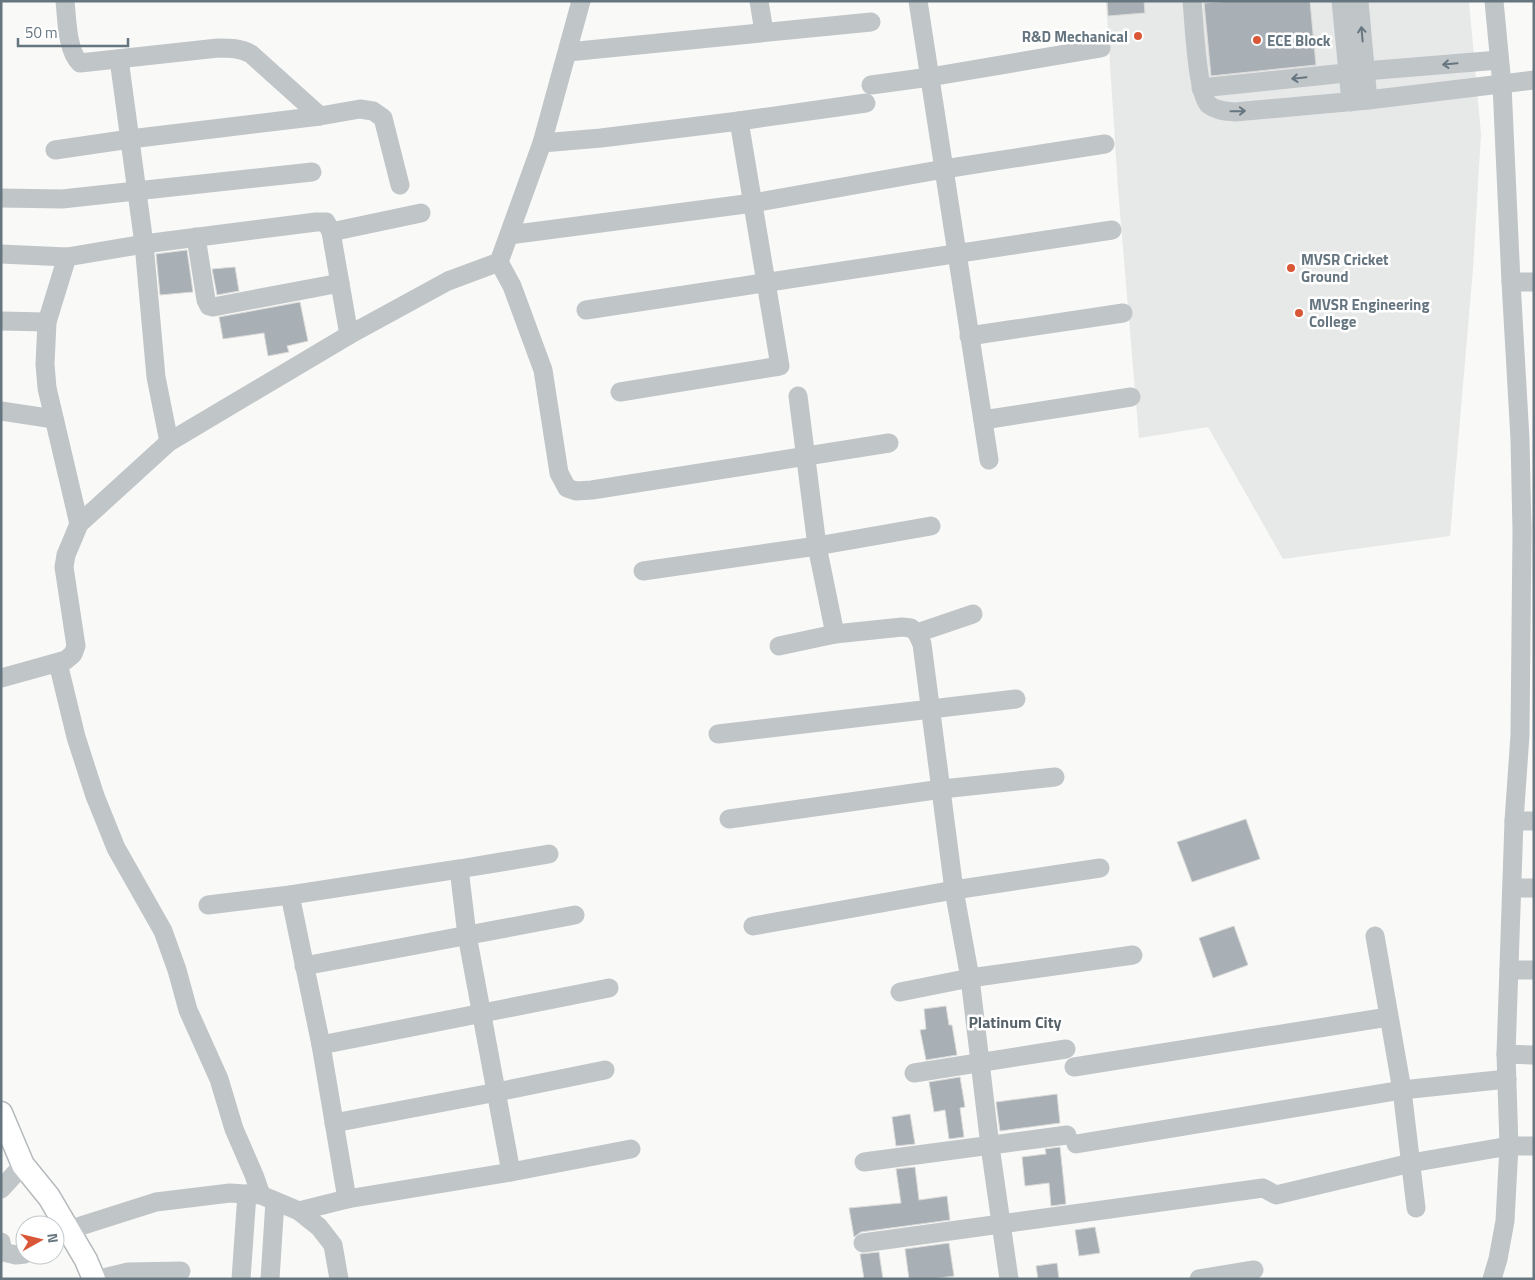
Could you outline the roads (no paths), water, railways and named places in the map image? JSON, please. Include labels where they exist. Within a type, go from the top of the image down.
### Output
[{"type":"main road","points":[[1,1113],[23,1165],[48,1198],[54,1215]]},
{"type":"main road","points":[[65,1238],[86,1260],[94,1279]]},
{"type":"street","points":[[581,1],[542,143],[499,262],[512,286],[543,370],[559,474],[567,488],[576,491],[592,490],[889,443]]},
{"type":"street","points":[[759,1],[764,32]]},
{"type":"street","points":[[918,1],[989,460]]},
{"type":"street","points":[[1192,1],[1201,88],[1208,104],[1218,110],[1235,112],[1360,101],[1534,80]]},
{"type":"street","points":[[1341,1],[1360,101]]},
{"type":"street","points":[[1356,72],[1359,1]]},
{"type":"street","points":[[1492,1279],[1505,1221],[1509,1146],[1506,1054],[1514,821],[1527,735],[1528,531],[1525,372],[1511,282],[1502,85],[1494,1]]},
{"type":"street","points":[[68,2],[71,48],[75,58],[80,63],[218,48],[244,50],[251,54],[320,116]]},
{"type":"street","points":[[568,52],[871,22]]},
{"type":"street","points":[[871,85],[1101,48]]},
{"type":"street","points":[[119,59],[144,244],[156,377],[169,442]]},
{"type":"street","points":[[1201,88],[1499,60]]},
{"type":"street","points":[[542,143],[739,122],[866,103]]},
{"type":"street","points":[[55,150],[320,116],[360,109],[373,111],[383,118],[400,185]]},
{"type":"street","points":[[620,392],[780,366],[739,122]]},
{"type":"street","points":[[509,234],[753,203],[944,169],[1105,144]]},
{"type":"street","points":[[1,198],[62,199],[312,172]]},
{"type":"street","points":[[332,232],[421,214]]},
{"type":"street","points":[[1,254],[67,257],[144,244],[326,222],[332,232],[348,336]]},
{"type":"street","points":[[586,310],[1112,230]]},
{"type":"street","points":[[196,237],[206,300],[209,306],[213,307],[340,284]]},
{"type":"street","points":[[67,257],[47,322],[45,364],[47,388],[79,524]]},
{"type":"street","points":[[1,678],[58,663],[73,654],[76,646],[64,567],[66,555],[79,524],[169,442],[348,336],[448,281],[499,262]]},
{"type":"street","points":[[1511,282],[1534,282]]},
{"type":"street","points":[[969,336],[1124,313]]},
{"type":"street","points":[[1,321],[47,322]]},
{"type":"street","points":[[798,396],[817,546],[835,634]]},
{"type":"street","points":[[983,420],[1131,397]]},
{"type":"street","points":[[1,411],[54,419]]},
{"type":"street","points":[[644,571],[817,546],[931,526]]},
{"type":"street","points":[[917,633],[974,614]]},
{"type":"street","points":[[780,646],[835,634],[902,627],[911,628],[917,633],[922,644],[954,890],[970,978],[990,1146],[1009,1279]]},
{"type":"street","points":[[58,663],[76,737],[95,796],[116,848],[163,931],[177,970],[188,1010],[219,1079],[234,1129],[254,1175],[261,1197],[270,1279]]},
{"type":"street","points":[[718,734],[1016,699]]},
{"type":"street","points":[[729,819],[942,789],[1055,777]]},
{"type":"street","points":[[1514,821],[1534,821]]},
{"type":"street","points":[[208,905],[290,895],[549,854]]},
{"type":"street","points":[[752,926],[954,890],[1100,868]]},
{"type":"street","points":[[459,869],[467,936],[511,1172]]},
{"type":"street","points":[[1512,888],[1534,888]]},
{"type":"street","points":[[290,895],[321,1046],[347,1199]]},
{"type":"street","points":[[304,966],[575,915]]},
{"type":"street","points":[[1375,936],[1402,1090],[1416,1208]]},
{"type":"street","points":[[900,992],[970,978],[1133,955]]},
{"type":"street","points":[[1509,970],[1534,970]]},
{"type":"street","points":[[321,1046],[609,988]]},
{"type":"street","points":[[1074,1067],[1388,1016]]},
{"type":"street","points":[[914,1073],[1066,1049]]},
{"type":"street","points":[[1506,1054],[1534,1055]]},
{"type":"street","points":[[334,1123],[605,1070]]},
{"type":"street","points":[[864,1162],[990,1146],[1071,1139],[1402,1090],[1507,1079]]},
{"type":"street","points":[[863,1243],[1263,1188],[1276,1195],[1411,1163],[1509,1146],[1534,1146]]},
{"type":"street","points":[[299,1212],[347,1199],[511,1172],[631,1149]]},
{"type":"street","points":[[1,1189],[23,1165]]},
{"type":"street","points":[[65,1233],[156,1202],[230,1193],[261,1197],[299,1212],[319,1228],[333,1245],[339,1279]]},
{"type":"street","points":[[240,1279],[261,1197]]},
{"type":"street","points":[[2,1252],[15,1255]]},
{"type":"street","points":[[1199,1279],[1254,1270]]},
{"type":"street","points":[[99,1279],[128,1272],[181,1271]]},
{"type":"place","name":"R&D Mechanical","points":[[1138,36]]},
{"type":"place","name":"ECE Block","points":[[1257,40]]},
{"type":"place","name":"MVSR Cricket Ground","points":[[1291,268]]},
{"type":"place","name":"MVSR Engineering College","points":[[1299,313]]},
{"type":"district","name":"Platinum City","points":[[1015,1022]]}]
